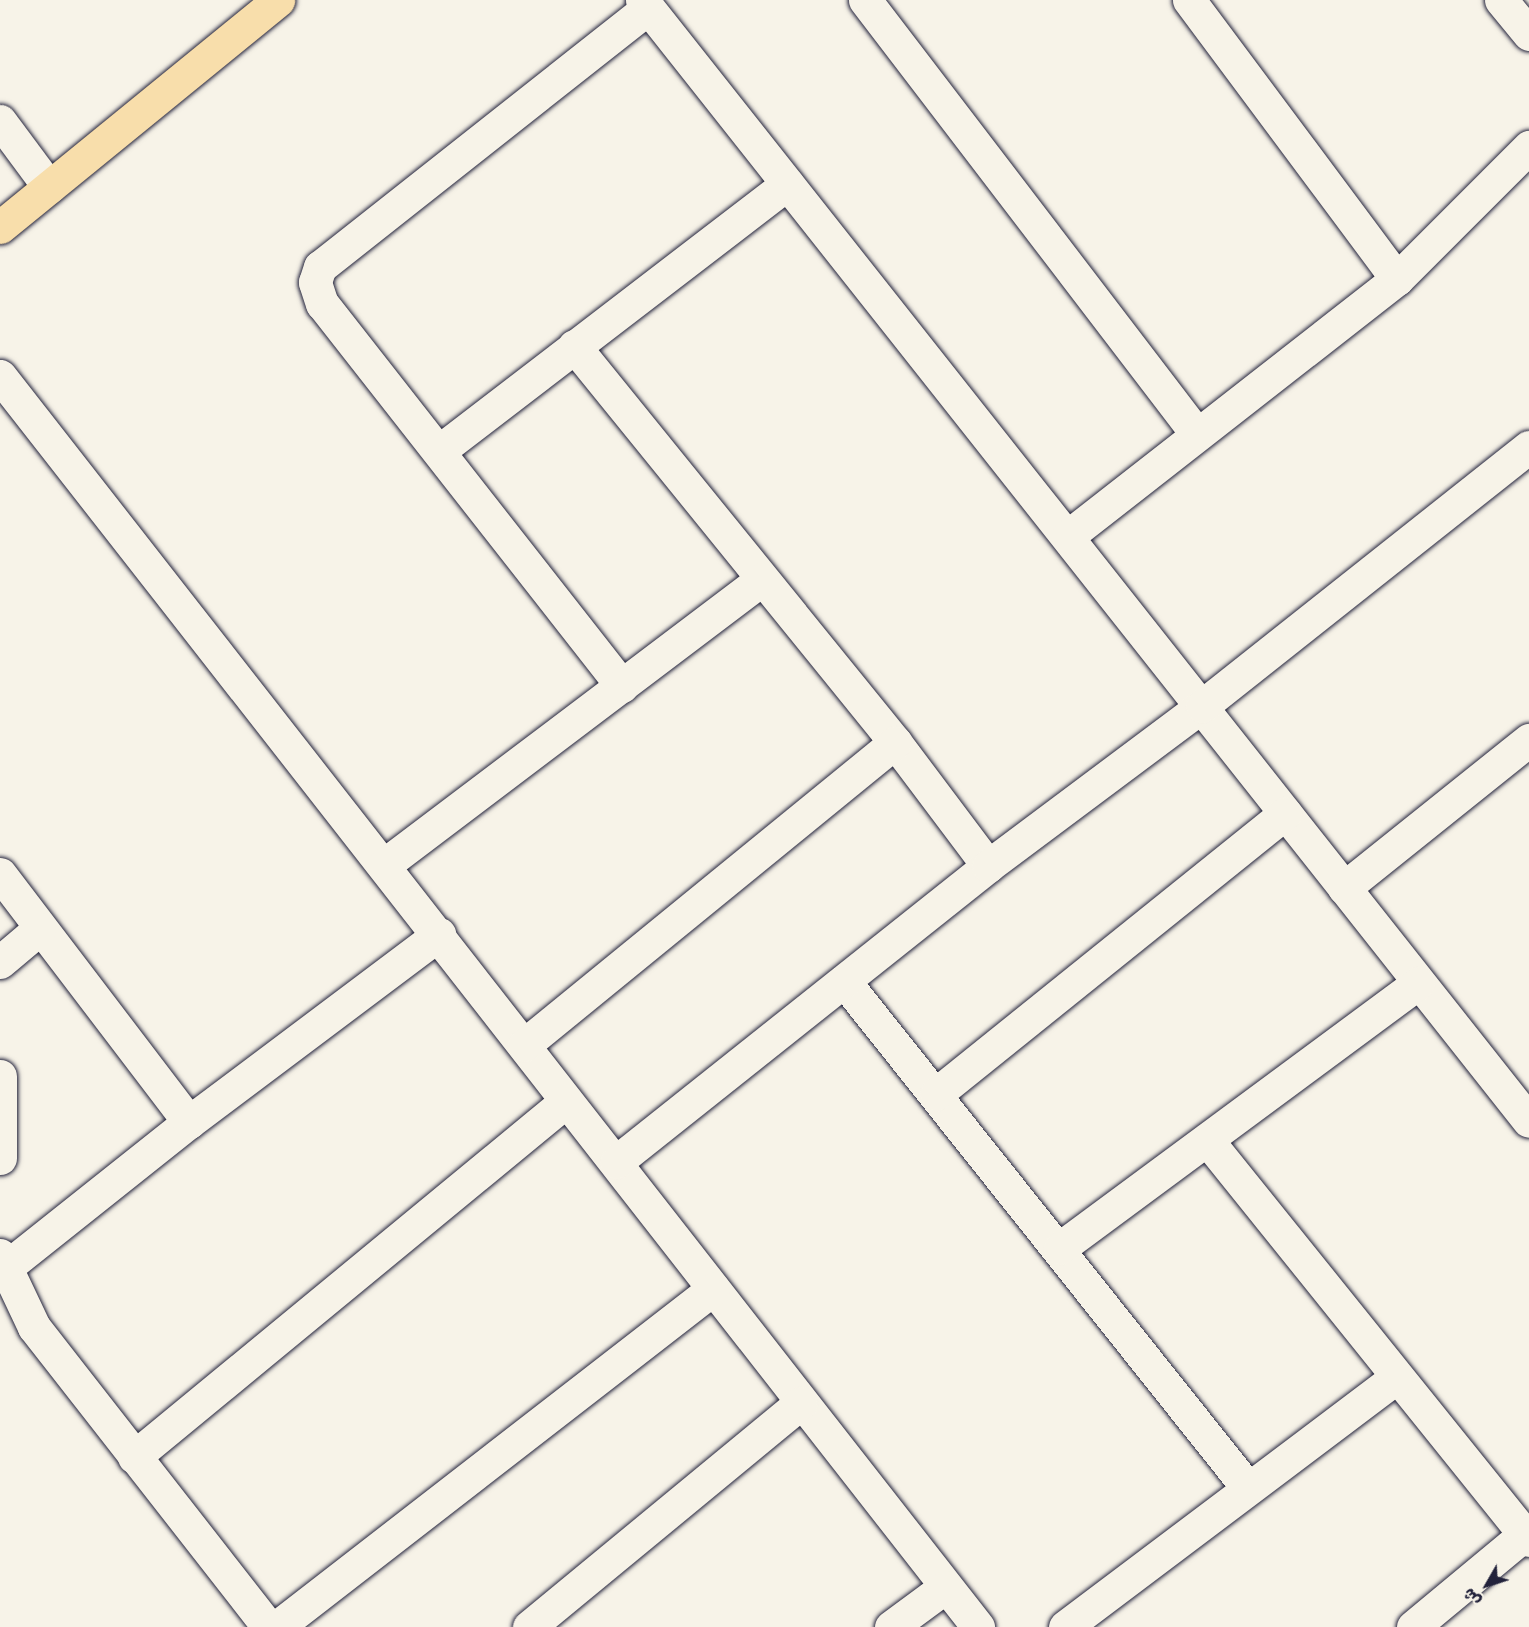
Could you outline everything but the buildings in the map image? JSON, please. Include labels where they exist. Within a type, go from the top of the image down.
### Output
[{"type":"highway","points":[[0,227],[278,0]]},
{"type":"street","points":[[865,0],[1196,433]]},
{"type":"street","points":[[1189,0],[1396,279]]},
{"type":"street","points":[[1501,0],[1529,34]]},
{"type":"street","points":[[622,686],[322,304],[315,282],[320,267],[645,4],[1529,1121]]},
{"type":"street","points":[[0,121],[49,187]]},
{"type":"street","points":[[1068,536],[1196,433],[1396,279],[1529,147]]},
{"type":"street","points":[[439,451],[787,184]]},
{"type":"street","points":[[574,346],[895,742],[988,866]]},
{"type":"street","points":[[0,376],[439,934],[565,1102],[616,1162],[801,1403],[978,1627]]},
{"type":"street","points":[[616,1162],[988,866],[1202,706],[1529,447]]},
{"type":"street","points":[[384,865],[762,579]]},
{"type":"street","points":[[1344,888],[1529,740]]},
{"type":"street","points":[[524,1046],[895,742]]},
{"type":"street","points":[[936,1094],[1285,813]]},
{"type":"street","points":[[0,874],[39,929],[189,1122]]},
{"type":"street","points":[[0,962],[39,929]]},
{"type":"street","points":[[268,1627],[34,1327],[2,1262],[439,934]]},
{"type":"street","points":[[844,981],[1060,1248],[1247,1487]]},
{"type":"street","points":[[1060,1248],[1208,1141],[1418,983]]},
{"type":"street","points":[[0,1076],[0,1158]]},
{"type":"street","points":[[134,1457],[565,1102]]},
{"type":"street","points":[[1208,1141],[1396,1378],[1527,1537],[1413,1627]]},
{"type":"street","points":[[278,1627],[713,1289]]},
{"type":"street","points":[[1065,1627],[1247,1487],[1396,1378]]},
{"type":"street","points":[[529,1627],[801,1403]]},
{"type":"street","points":[[891,1627],[945,1587]]}]
